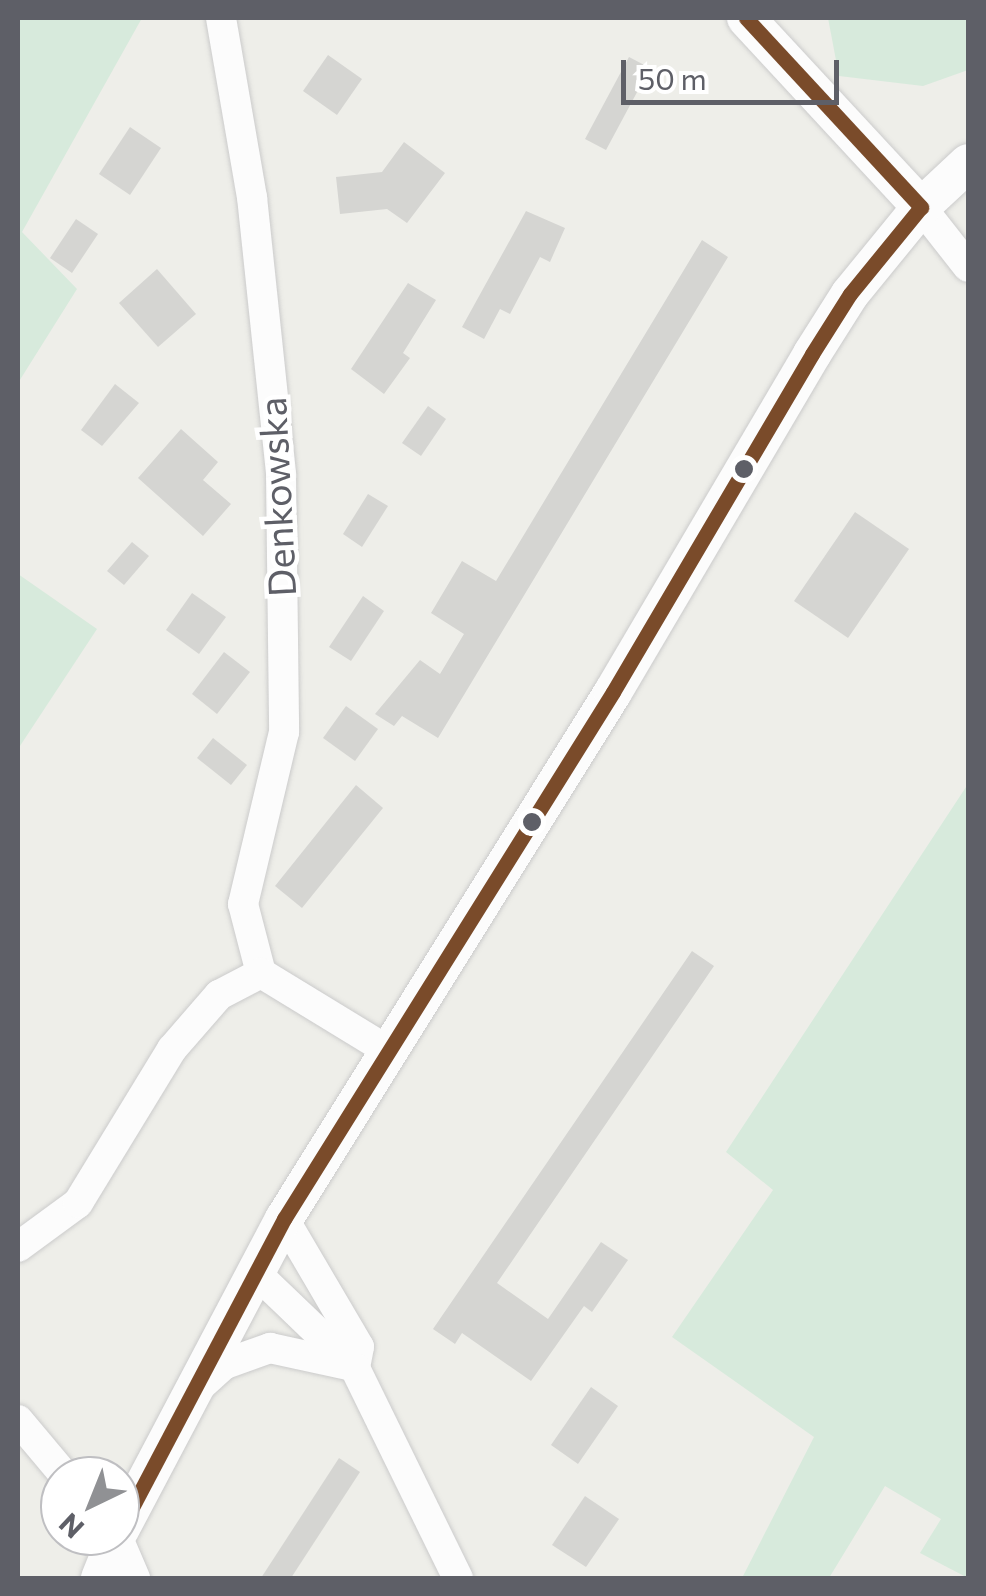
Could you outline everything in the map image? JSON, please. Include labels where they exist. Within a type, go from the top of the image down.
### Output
[{"type":"street","name":"Denkowska","points":[[222,18],[252,197],[281,475],[284,732],[243,904],[261,973]]},
{"type":"street","points":[[746,18],[921,207],[968,267]]},
{"type":"street","points":[[140,1491],[284,1219],[739,486],[812,354],[850,294],[921,207],[968,163]]},
{"type":"street","points":[[18,1247],[78,1204],[172,1048],[220,995],[261,973],[389,1051]]},
{"type":"street","points":[[284,1219],[359,1348],[355,1368]]},
{"type":"street","points":[[256,1273],[355,1368],[458,1578]]},
{"type":"street","points":[[188,1398],[226,1364],[270,1348],[355,1368]]},
{"type":"street","points":[[18,1420],[49,1456]]},
{"type":"green space","points":[[18,18],[142,18],[22,232],[77,289],[18,383]]},
{"type":"green space","points":[[828,18],[968,18],[968,70],[923,86],[839,76]]},
{"type":"green space","points":[[18,574],[97,629],[18,749]]},
{"type":"green space","points":[[968,784],[968,1578],[920,1553],[941,1519],[885,1486],[829,1578],[742,1578],[814,1437],[672,1337],[773,1190],[726,1152]]},
{"type":"building","points":[[328,55],[362,79],[337,115],[303,91]]},
{"type":"building","points":[[629,57],[650,68],[606,150],[585,139]]},
{"type":"building","points":[[130,127],[161,148],[130,195],[99,174]]},
{"type":"building","points":[[404,142],[445,173],[407,223],[387,209],[340,214],[336,177],[382,172]]},
{"type":"building","points":[[526,211],[565,228],[550,262],[540,257],[510,314],[500,309],[484,339],[462,327]]},
{"type":"building","points":[[76,219],[98,234],[72,273],[50,258]]},
{"type":"building","points":[[702,240],[728,257],[438,738],[402,716],[394,726],[375,714],[420,660],[440,674],[464,634],[431,613],[462,561],[496,581]]},
{"type":"building","points":[[157,269],[196,314],[158,347],[119,303]]},
{"type":"building","points":[[408,283],[436,300],[403,353],[410,358],[384,394],[351,369]]},
{"type":"building","points":[[115,384],[139,403],[102,446],[81,430]]},
{"type":"building","points":[[428,406],[446,419],[421,456],[402,443]]},
{"type":"building","points":[[181,429],[218,462],[203,480],[231,504],[203,536],[138,478]]},
{"type":"building","points":[[368,494],[388,506],[362,547],[343,534]]},
{"type":"building","points":[[855,512],[909,549],[848,638],[794,601]]},
{"type":"building","points":[[132,542],[149,556],[124,585],[107,571]]},
{"type":"building","points":[[192,593],[226,617],[199,654],[166,630]]},
{"type":"building","points":[[363,596],[384,611],[351,661],[329,647]]},
{"type":"building","points":[[224,652],[250,672],[217,714],[192,694]]},
{"type":"building","points":[[346,706],[378,729],[355,761],[323,738]]},
{"type":"building","points":[[213,738],[247,765],[231,785],[197,758]]},
{"type":"building","points":[[356,785],[383,808],[302,908],[275,886]]},
{"type":"building","points":[[692,951],[714,966],[497,1283],[548,1319],[601,1242],[628,1260],[592,1312],[584,1306],[531,1381],[462,1333],[455,1344],[433,1329]]},
{"type":"building","points":[[591,1387],[618,1406],[578,1464],[551,1445]]},
{"type":"building","points":[[339,1458],[360,1472],[291,1578],[261,1578]]},
{"type":"building","points":[[585,1496],[619,1519],[586,1567],[552,1545]]},
{"type":"transit line","points":[[746,18],[921,207]]},
{"type":"transit line","points":[[140,1492],[284,1219],[613,692],[812,354],[850,294],[921,207]]}]
